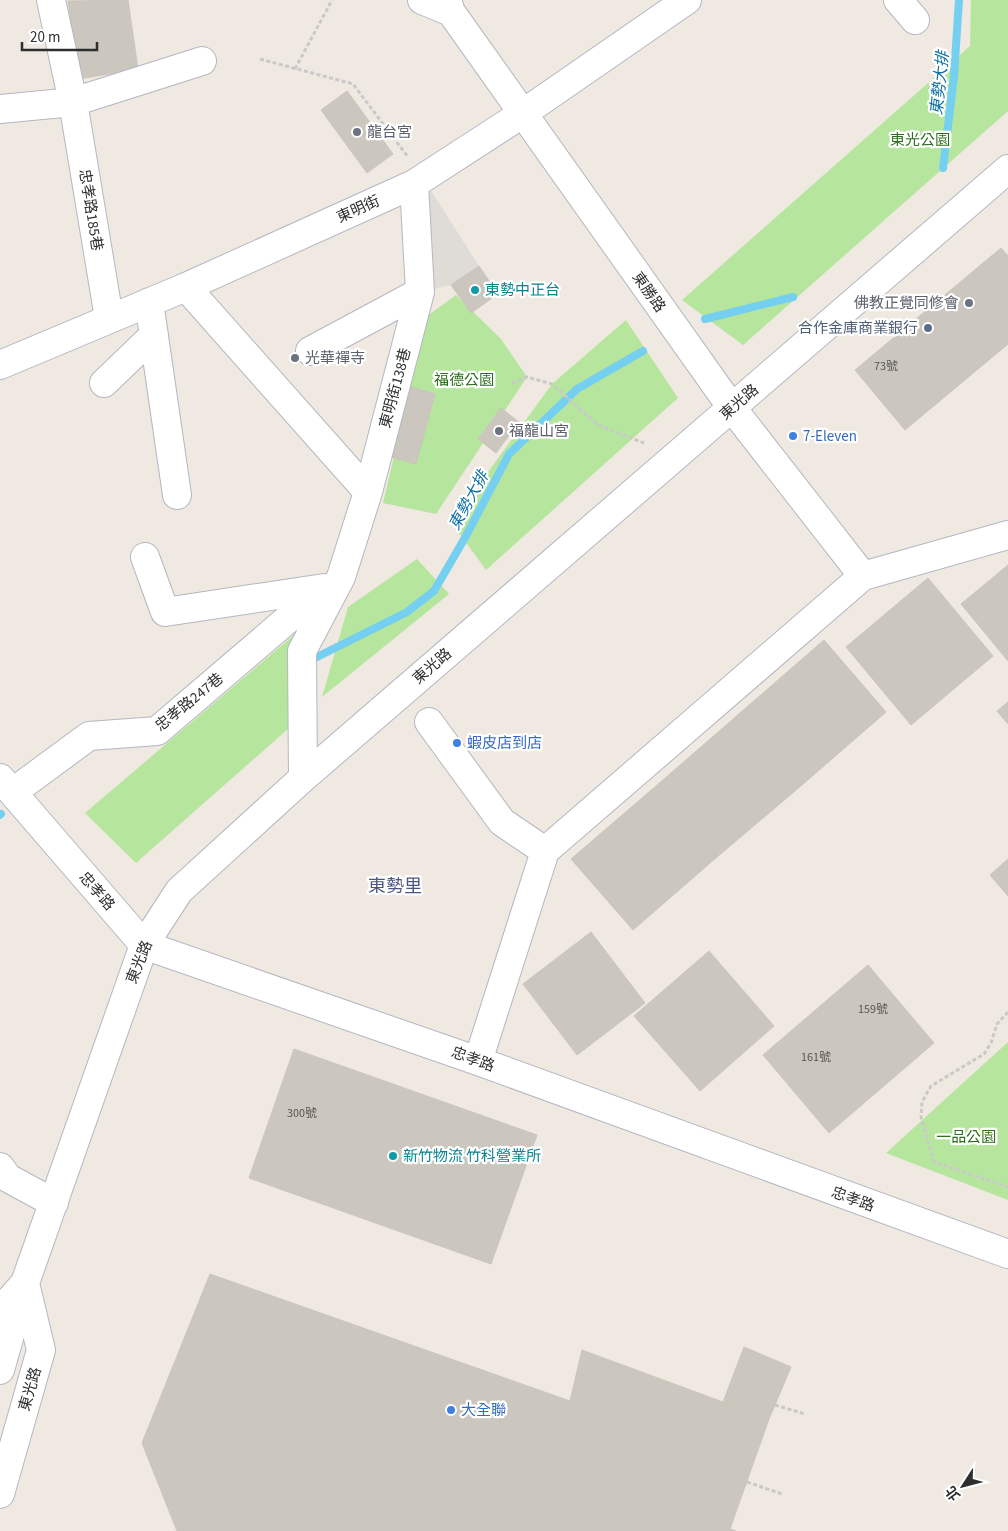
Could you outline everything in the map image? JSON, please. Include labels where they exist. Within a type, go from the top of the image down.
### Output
[{"type":"street","name":"忠孝路185巷","points":[[51,0],[73,102],[109,318]]},
{"type":"street","points":[[422,0],[449,6]]},
{"type":"street","name":"東明街","points":[[0,364],[186,287],[419,181],[522,114],[687,0]]},
{"type":"street","name":"東勝路","points":[[449,6],[522,114],[732,408],[863,576]]},
{"type":"street","points":[[0,109],[73,102],[202,61]]},
{"type":"street","name":"東光路","points":[[0,1311],[25,1283],[144,944],[179,891],[303,778],[1008,169]]},
{"type":"street","name":"東明街138巷","points":[[303,778],[302,651],[330,588],[368,492],[420,292],[419,181]]},
{"type":"street","points":[[186,287],[368,492]]},
{"type":"street","points":[[310,351],[420,292]]},
{"type":"street","points":[[149,302],[177,495]]},
{"type":"street","points":[[104,383],[154,335]]},
{"type":"street","points":[[478,1061],[546,851],[863,576],[1008,535]]},
{"type":"street","points":[[145,557],[165,612],[330,588]]},
{"type":"street","name":"忠孝路247巷","points":[[6,785],[89,736],[157,731],[330,588]]},
{"type":"street","points":[[429,722],[502,822],[546,851]]},
{"type":"street","name":"忠孝路","points":[[6,785],[144,944],[478,1061],[1008,1254]]},
{"type":"street","points":[[0,1167],[8,1178],[54,1203]]},
{"type":"street","points":[[0,1370],[25,1283]]},
{"type":"street","name":"東光路","points":[[0,1494],[41,1350],[25,1283]]},
{"type":"path","points":[[294,70],[332,0]]},
{"type":"path","points":[[260,59],[294,70],[353,84],[419,181]]},
{"type":"path","points":[[512,382],[526,377],[552,384],[598,425],[644,443]]},
{"type":"path","points":[[1008,1012],[997,1024],[991,1042],[984,1054],[931,1086],[922,1102],[921,1117],[934,1162],[1008,1187]]},
{"type":"path","points":[[775,1405],[805,1414]]},
{"type":"path","points":[[747,1482],[782,1494]]},
{"type":"green space","name":"東光公園","points":[[971,0],[1008,0],[1008,111],[743,345],[682,300],[970,46]]},
{"type":"green space","name":"福德公園","points":[[456,295],[501,339],[527,377],[436,514],[383,503],[413,375],[423,319]]},
{"type":"green space","points":[[626,320],[678,398],[486,570],[454,526],[483,479],[552,384]]},
{"type":"green space","points":[[417,559],[449,594],[322,697],[348,607]]},
{"type":"green space","points":[[301,629],[289,728],[136,863],[85,813]]},
{"type":"green space","name":"一品公園","points":[[1008,1042],[1008,1200],[886,1153]]},
{"type":"shaded area","points":[[423,178],[479,266],[451,285],[420,292]]},
{"type":"building","points":[[128,0],[138,69],[79,79],[68,1]]},
{"type":"building","name":"龍台宮","points":[[347,91],[393,154],[367,173],[321,110]]},
{"type":"building","points":[[1001,248],[1008,256],[1008,344],[905,430],[855,370]]},
{"type":"building","name":"東勢中正台","points":[[479,266],[498,294],[471,313],[451,285]]},
{"type":"building","points":[[405,385],[435,394],[416,464],[386,456]]},
{"type":"building","name":"福龍山宮","points":[[501,408],[519,422],[496,453],[478,439]]},
{"type":"building","points":[[1008,565],[1008,661],[961,604]]},
{"type":"building","points":[[928,578],[993,656],[911,725],[846,647]]},
{"type":"building","points":[[824,640],[886,712],[802,785],[740,713]]},
{"type":"building","points":[[1008,702],[1008,724],[997,711]]},
{"type":"building","points":[[740,713],[802,785],[717,857],[656,786]]},
{"type":"building","points":[[656,786],[717,857],[633,930],[571,859]]},
{"type":"building","points":[[1008,859],[1008,896],[990,875]]},
{"type":"building","points":[[591,932],[645,1003],[577,1055],[523,984]]},
{"type":"building","points":[[709,951],[774,1026],[700,1091],[634,1016]]},
{"type":"building","points":[[868,965],[934,1043],[829,1133],[763,1055]]},
{"type":"building","name":"新竹物流 竹科營業所","points":[[294,1049],[537,1135],[491,1264],[249,1178]]},
{"type":"building","name":"大全聯","points":[[210,1274],[570,1401],[582,1350],[769,1419],[730,1529],[736,1531],[177,1531],[142,1443]]},
{"type":"building","points":[[744,1347],[791,1367],[769,1419],[723,1402]]},
{"type":"waterway","name":"東勢大排","points":[[943,168],[954,76],[959,0]]},
{"type":"waterway","name":"東勢大排","points":[[705,319],[793,297]]},
{"type":"waterway","name":"東勢大排","points":[[317,657],[407,612],[434,591],[466,536],[509,454],[577,389],[643,351]]},
{"type":"place","name":"龍台宮","points":[[357,132]]},
{"type":"place","name":"東勢中正台","points":[[475,290]]},
{"type":"place","name":"佛教正覺同修會","points":[[969,303]]},
{"type":"place","name":"合作金庫商業銀行","points":[[928,328]]},
{"type":"place","name":"光華禪寺","points":[[295,358]]},
{"type":"place","name":"福龍山宮","points":[[499,431]]},
{"type":"place","name":"7-Eleven","points":[[793,436]]},
{"type":"place","name":"蝦皮店到店","points":[[457,743]]},
{"type":"place","name":"新竹物流 竹科營業所","points":[[393,1156]]},
{"type":"place","name":"大全聯","points":[[451,1410]]},
{"type":"district","name":"東勢里","points":[[395,886]]}]
